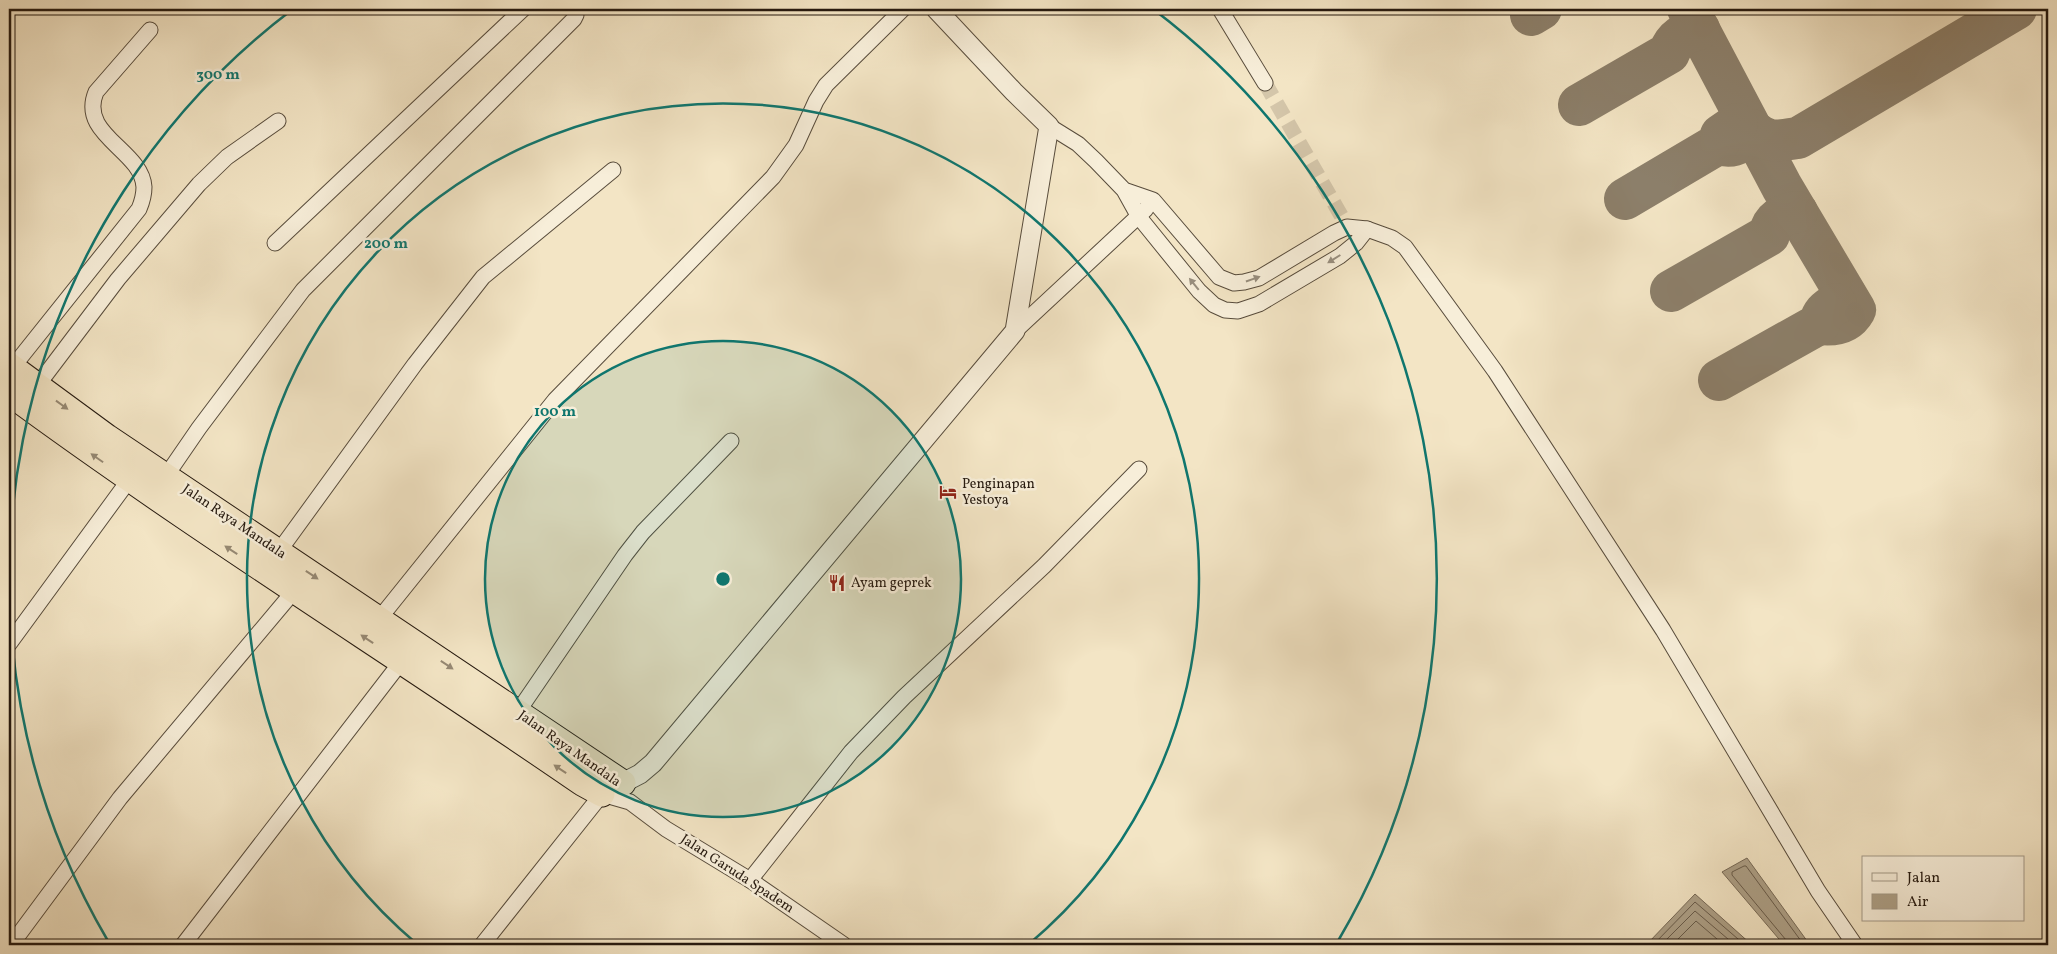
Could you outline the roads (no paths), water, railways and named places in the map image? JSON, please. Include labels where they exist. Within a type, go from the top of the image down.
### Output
[{"type":"highway","name":"Jalan Raya Mandala","points":[[10,366],[106,437],[166,476],[272,562],[294,591],[582,783],[618,793]]},
{"type":"highway","name":"Jalan Raya Mandala","points":[[9,392],[129,480],[272,562],[379,619],[517,712],[618,793]]},
{"type":"street","points":[[275,243],[522,9]]},
{"type":"street","points":[[166,476],[199,428],[303,290],[574,19],[575,9]]},
{"type":"street","points":[[379,619],[555,400],[773,177],[796,145],[816,101],[826,85],[903,9]]},
{"type":"street","points":[[936,9],[1014,92],[1049,126],[1078,144],[1124,190],[1139,217],[1199,291],[1214,305],[1225,310],[1238,311],[1258,304],[1340,256],[1356,243],[1368,229]]},
{"type":"street","points":[[1220,9],[1265,83]]},
{"type":"street","points":[[10,366],[139,209],[144,188],[142,177],[137,167],[104,134],[93,110],[96,92],[150,30]]},
{"type":"street","points":[[37,386],[118,278],[199,184],[228,157],[278,121]]},
{"type":"street","points":[[1015,331],[1049,126]]},
{"type":"street","points":[[272,562],[415,364],[483,277],[612,170]]},
{"type":"street","points":[[1124,190],[1154,200],[1219,278],[1234,283],[1259,278],[1334,233],[1344,222]]},
{"type":"street","points":[[482,945],[618,793],[653,763],[1015,331],[1139,217],[1154,200]]},
{"type":"street","points":[[1344,222],[1392,238],[1405,247],[1496,371],[1663,630],[1818,891],[1855,945]]},
{"type":"street","points":[[1344,222],[1356,243]]},
{"type":"street","points":[[517,712],[643,532],[730,441]]},
{"type":"street","points":[[750,880],[851,752],[904,697],[1044,566],[1139,469]]},
{"type":"street","points":[[9,644],[129,480]]},
{"type":"street","points":[[11,945],[120,798],[294,591]]},
{"type":"street","points":[[183,945],[401,662]]},
{"type":"street","name":"Jalan Garuda Spadem","points":[[618,793],[666,829],[750,880],[844,945]]},
{"type":"water","points":[[1747,858],[1810,945],[1784,945],[1722,872]]},
{"type":"water","points":[[1695,894],[1752,945],[1651,945],[1648,943]]},
{"type":"tunnel","points":[[1265,83],[1342,217]]},
{"type":"place","name":"Penginapan Yestoya","points":[[948,492]]},
{"type":"place","name":"Ayam geprek","points":[[837,583]]}]
